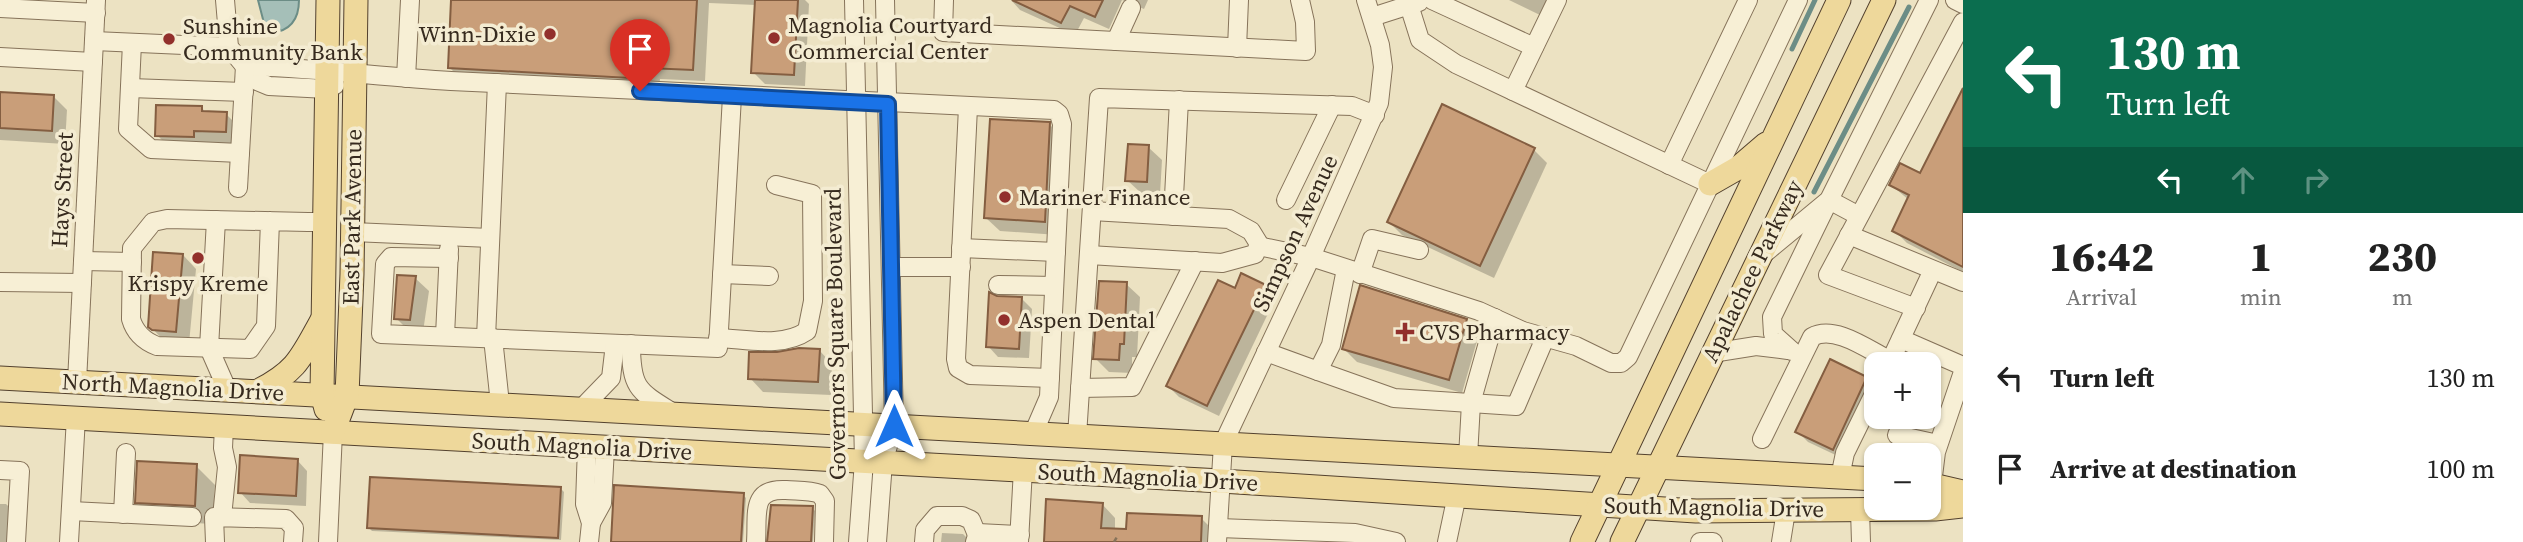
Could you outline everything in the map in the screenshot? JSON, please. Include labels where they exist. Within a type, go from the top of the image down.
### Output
[{"type":"main road","name":"East Park Avenue","points":[[328,0],[322,394],[333,432]]},
{"type":"main road","name":"East Park Avenue","points":[[333,432],[347,395],[353,232],[356,0]]},
{"type":"main road","name":"Apalachee Parkway","points":[[1582,542],[1839,0]]},
{"type":"main road","name":"Apalachee Parkway","points":[[1622,542],[1884,0]]},
{"type":"main road","points":[[1710,184],[1748,161],[1779,128]]},
{"type":"main road","points":[[258,391],[283,378],[298,364],[323,318]]},
{"type":"main road","name":"North Magnolia Drive","points":[[0,378],[347,395]]},
{"type":"main road","name":"South Magnolia Drive","points":[[347,395],[1864,478]]},
{"type":"main road","name":"North Magnolia Drive","points":[[0,414],[333,432]]},
{"type":"main road","name":"South Magnolia Drive","points":[[333,432],[1023,469],[1696,511],[1935,509],[1963,506]]},
{"type":"main road","points":[[1941,487],[1963,492]]},
{"type":"street","points":[[225,0],[229,47],[245,66],[327,79],[354,75],[856,103],[1054,110],[1059,114],[1062,124],[1049,397],[1032,434]]},
{"type":"street","points":[[406,78],[410,0]]},
{"type":"street","name":"Governors Square Boulevard","points":[[854,0],[862,425],[874,462],[877,542]]},
{"type":"street","name":"Governors Square Boulevard","points":[[858,542],[874,462],[894,426],[885,0]]},
{"type":"street","points":[[944,0],[943,32],[1306,51],[1305,22],[1300,0]]},
{"type":"street","points":[[1237,48],[1239,0]]},
{"type":"street","points":[[1432,0],[1464,7],[1534,47]]},
{"type":"street","points":[[1513,91],[1557,0]]},
{"type":"street","points":[[1669,164],[1748,0]]},
{"type":"street","points":[[1258,246],[1311,257],[1495,317],[1545,338],[1576,346],[1614,364],[1625,361],[1798,0]]},
{"type":"street","points":[[1797,354],[1773,334],[1772,317],[1929,0]]},
{"type":"street","points":[[1955,0],[1963,4]]},
{"type":"street","points":[[1369,8],[1417,2],[1420,40],[1455,64],[1710,184]]},
{"type":"street","points":[[0,8],[96,6]]},
{"type":"street","name":"Hays Street","points":[[77,382],[96,6]]},
{"type":"street","points":[[1116,41],[1130,8]]},
{"type":"street","name":"Simpson Avenue","points":[[1218,535],[1223,444],[1375,115],[1383,67],[1369,8]]},
{"type":"street","points":[[1916,308],[1828,275],[1963,23]]},
{"type":"street","points":[[94,41],[229,47]]},
{"type":"street","points":[[132,43],[128,129],[152,149],[240,153]]},
{"type":"street","points":[[0,57],[93,62]]},
{"type":"street","points":[[238,188],[245,66]]},
{"type":"street","points":[[497,83],[490,239],[489,338],[500,404]]},
{"type":"street","points":[[130,88],[244,92]]},
{"type":"street","points":[[449,258],[391,257],[385,264],[381,334],[718,348],[732,96]]},
{"type":"street","points":[[1077,436],[1099,98],[1352,106],[1375,115]]},
{"type":"street","points":[[1173,216],[1179,100]]},
{"type":"street","points":[[1286,200],[1332,105]]},
{"type":"street","points":[[968,107],[956,359],[958,368],[970,375],[1050,378]]},
{"type":"street","points":[[718,338],[783,341],[796,338],[807,331],[813,301],[812,194],[776,185]]},
{"type":"street","points":[[1756,261],[1787,232],[1815,214],[1829,200]]},
{"type":"street","points":[[1829,200],[1859,216]]},
{"type":"street","points":[[1089,255],[1234,262],[1255,254],[1258,246],[1251,231],[1240,222],[1092,211]]},
{"type":"street","points":[[270,221],[266,326],[250,349],[157,346],[148,343],[134,329],[131,319],[132,248],[153,222],[216,220],[270,221],[324,222]]},
{"type":"street","points":[[216,220],[209,348],[227,389]]},
{"type":"street","points":[[353,232],[490,239]]},
{"type":"street","points":[[1849,235],[1933,272],[1963,282]]},
{"type":"street","points":[[445,336],[450,237]]},
{"type":"street","points":[[1318,371],[1331,345],[1353,271],[1372,239],[1419,250]]},
{"type":"street","points":[[961,248],[1056,252]]},
{"type":"street","points":[[83,261],[132,262]]},
{"type":"street","points":[[1080,387],[1132,387],[1195,261]]},
{"type":"street","points":[[892,267],[961,267]]},
{"type":"street","points":[[1895,352],[1933,272]]},
{"type":"street","points":[[722,274],[769,276]]},
{"type":"street","points":[[0,282],[82,283]]},
{"type":"street","points":[[998,285],[1054,286]]},
{"type":"street","points":[[1468,457],[1471,403],[1495,317]]},
{"type":"street","points":[[1762,439],[1797,354],[1812,337],[1828,333],[1867,352]]},
{"type":"street","points":[[1266,352],[1394,398],[1516,406],[1545,338]]},
{"type":"street","points":[[1901,339],[1920,352]]},
{"type":"street","points":[[580,409],[611,378],[623,344]]},
{"type":"street","points":[[623,344],[634,383],[642,394],[675,414]]},
{"type":"street","points":[[1713,353],[1762,346],[1797,354]]},
{"type":"street","points":[[1941,362],[1963,366]]},
{"type":"street","points":[[1938,443],[1963,372]]},
{"type":"street","points":[[1840,477],[1845,453],[1864,414]]},
{"type":"street","points":[[69,542],[76,417]]},
{"type":"street","points":[[222,517],[227,467],[223,447],[224,426]]},
{"type":"street","points":[[1900,429],[1897,435],[1933,443]]},
{"type":"street","name":"East Park Avenue","points":[[328,542],[333,432]]},
{"type":"street","points":[[589,542],[591,523],[585,504],[596,447]]},
{"type":"street","points":[[122,514],[126,453]]},
{"type":"street","points":[[924,542],[925,530],[937,516],[962,516],[971,520],[978,539],[1020,539],[1023,469]]},
{"type":"street","points":[[0,470],[20,471],[16,542]]},
{"type":"street","points":[[756,542],[758,501],[771,489],[820,494],[825,501],[824,542]]},
{"type":"street","points":[[1447,542],[1457,495]]},
{"type":"street","points":[[1860,510],[1861,542]]},
{"type":"street","points":[[71,511],[192,517]]},
{"type":"street","points":[[1781,542],[1786,511]]},
{"type":"street","points":[[215,542],[214,517],[286,519],[294,528],[293,542]]},
{"type":"street","points":[[1218,535],[1355,533],[1396,542]]},
{"type":"street","points":[[1700,542],[1713,542]]},
{"type":"path","points":[[1114,542],[1117,537]]},
{"type":"water","points":[[258,0],[299,0],[295,19],[283,30],[271,33],[265,27]]},
{"type":"building","name":"Winn-Dixie","points":[[451,0],[697,0],[693,70],[648,68],[648,79],[448,68]]},
{"type":"building","name":"Magnolia Courtyard Commercial Center","points":[[755,0],[798,0],[794,75],[751,73]]},
{"type":"building","points":[[1012,0],[1103,0],[1095,17],[1070,6],[1061,23]]},
{"type":"building","points":[[1963,88],[1963,267],[1892,231],[1909,195],[1889,185],[1900,163],[1920,173]]},
{"type":"building","points":[[0,92],[54,95],[52,131],[0,128]]},
{"type":"building","points":[[1442,104],[1535,148],[1480,266],[1387,222]]},
{"type":"building","points":[[156,105],[202,106],[202,111],[227,112],[226,132],[194,131],[194,137],[155,136]]},
{"type":"building","points":[[990,119],[1050,122],[1045,222],[984,218]]},
{"type":"building","points":[[1128,144],[1149,145],[1147,182],[1125,181]]},
{"type":"building","points":[[153,252],[183,254],[176,332],[152,330],[148,327]]},
{"type":"building","points":[[1241,273],[1266,285],[1207,406],[1166,386],[1218,280],[1235,288]]},
{"type":"building","points":[[397,275],[416,276],[410,320],[394,319]]},
{"type":"building","points":[[1099,281],[1127,282],[1124,344],[1120,344],[1119,360],[1093,359]]},
{"type":"building","name":"CVS Pharmacy","points":[[1360,285],[1467,319],[1449,380],[1342,349]]},
{"type":"building","name":"Aspen Dental","points":[[989,292],[997,296],[1022,297],[1019,349],[986,347]]},
{"type":"building","points":[[799,348],[820,349],[818,382],[748,379],[749,352],[777,352]]},
{"type":"building","points":[[1830,359],[1864,376],[1864,383],[1833,450],[1795,432]]},
{"type":"building","points":[[240,455],[298,459],[296,496],[238,493]]},
{"type":"building","points":[[137,461],[197,464],[195,506],[135,503]]},
{"type":"building","points":[[370,477],[561,487],[558,538],[367,528]]},
{"type":"building","points":[[614,485],[744,493],[741,542],[611,542]]},
{"type":"building","points":[[1046,499],[1103,503],[1101,528],[1126,529],[1127,513],[1202,516],[1201,542],[1044,542]]},
{"type":"building","points":[[771,505],[813,506],[811,542],[767,542]]},
{"type":"waterway","points":[[1792,49],[1815,0]]},
{"type":"waterway","points":[[1814,192],[1909,7]]},
{"type":"place","name":"Winn-Dixie","points":[[550,34]]},
{"type":"place","name":"Magnolia Courtyard Commercial Center","points":[[774,38]]},
{"type":"place","name":"Sunshine Community Bank","points":[[169,39]]},
{"type":"place","name":"Mariner Finance","points":[[1005,197]]},
{"type":"place","name":"Krispy Kreme","points":[[198,258]]},
{"type":"place","name":"Aspen Dental","points":[[1004,320]]},
{"type":"place","name":"CVS Pharmacy","points":[[1405,332]]},
{"type":"route","points":[[640,91],[888,104],[894,426]]}]
